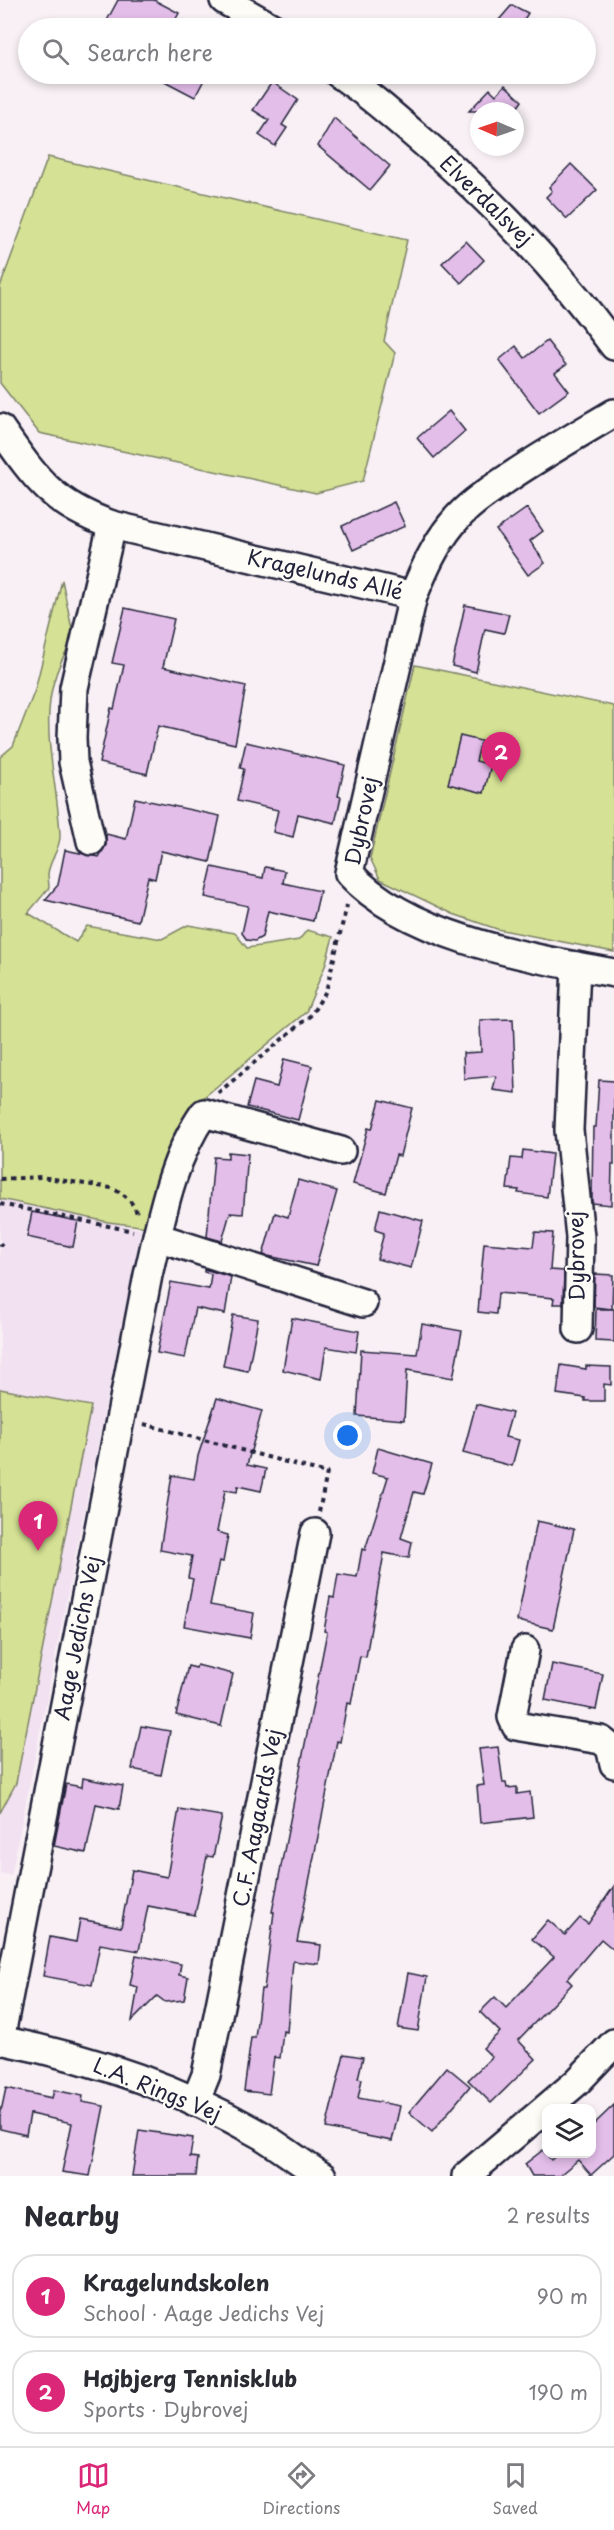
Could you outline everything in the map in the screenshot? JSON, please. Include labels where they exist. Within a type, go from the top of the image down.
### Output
[{"type":"street","points":[[224,0],[256,18]]},
{"type":"street","name":"Elverdalsvej","points":[[354,84],[462,174],[543,257],[614,346]]},
{"type":"street","name":"Kragelunds Allé","points":[[0,428],[35,478],[60,501],[84,515],[112,525],[413,596],[438,543],[453,522],[476,500],[537,458],[614,413]]},
{"type":"street","points":[[91,841],[73,762],[72,714],[74,688],[112,525]]},
{"type":"street","name":"Dybrovej","points":[[413,596],[349,873],[358,883],[396,910],[452,935],[502,950],[614,973]]},
{"type":"street","name":"Dybrovej","points":[[576,966],[570,1130],[580,1237],[578,1329]]},
{"type":"street","points":[[204,1113],[341,1151]]},
{"type":"street","name":"Aage Jedichs Vej","points":[[0,2040],[157,1237],[177,1164],[191,1131],[204,1113]]},
{"type":"street","points":[[157,1237],[363,1303]]},
{"type":"street","name":"C.F. Aagaards Vej","points":[[195,2102],[206,2075],[315,1533]]},
{"type":"street","points":[[525,1650],[512,1718],[516,1726],[600,1740],[610,1747],[614,1764]]},
{"type":"street","name":"L.A. Rings Vej","points":[[0,2040],[36,2047],[99,2066],[195,2102],[260,2135],[311,2172]]},
{"type":"street","points":[[466,2176],[577,2082],[614,2043]]},
{"type":"path","points":[[204,1113],[217,1093],[311,1015],[326,991],[349,898],[358,883]]},
{"type":"path","points":[[0,1179],[41,1177],[119,1191],[130,1201],[140,1218],[157,1237]]},
{"type":"path","points":[[0,1204],[157,1237]]},
{"type":"path","points":[[120,1418],[327,1473],[315,1533]]},
{"type":"shaded area","points":[[0,1199],[141,1229],[11,1876],[0,1873]]},
{"type":"green space","points":[[48,157],[407,240],[384,341],[395,353],[363,481],[316,493],[39,433],[0,383],[0,287]]},
{"type":"green space","points":[[62,580],[74,639],[60,663],[52,687],[49,711],[51,760],[60,840],[49,869],[49,888],[28,913],[76,942],[87,926],[162,939],[188,925],[235,933],[247,948],[299,940],[307,930],[333,937],[325,966],[306,1012],[191,1108],[161,1181],[148,1227],[108,1222],[0,1199],[0,757],[13,746],[35,690]]},
{"type":"green space","points":[[415,665],[614,706],[614,952],[497,929],[453,914],[380,879],[370,858]]},
{"type":"green space","points":[[0,1389],[91,1406],[16,1783],[0,1813]]},
{"type":"building","points":[[118,0],[154,0],[179,13],[176,18],[108,18]]},
{"type":"building","points":[[512,5],[528,13],[525,18],[501,18]]},
{"type":"building","points":[[170,84],[202,84],[195,97]]},
{"type":"building","points":[[271,84],[275,84],[298,100],[282,125],[287,128],[275,146],[259,135],[269,120],[253,110]]},
{"type":"building","points":[[505,85],[522,101],[478,102],[490,89],[496,95]]},
{"type":"building","points":[[334,118],[390,166],[370,190],[318,146]]},
{"type":"building","points":[[571,164],[597,190],[567,219],[546,197],[552,191],[549,187]]},
{"type":"building","points":[[466,241],[484,260],[461,283],[442,263]]},
{"type":"building","points":[[547,341],[566,365],[555,373],[569,391],[539,413],[499,360],[516,346],[525,358]]},
{"type":"building","points":[[449,411],[465,431],[434,458],[417,438]]},
{"type":"building","points":[[394,502],[405,526],[353,550],[342,526]]},
{"type":"building","points":[[527,508],[543,531],[530,541],[545,563],[528,575],[496,530]]},
{"type":"building","points":[[465,605],[509,614],[504,633],[485,629],[476,672],[452,666]]},
{"type":"building","points":[[125,608],[174,619],[163,667],[246,686],[235,744],[158,726],[147,774],[99,763],[111,708],[114,709],[124,665],[112,663]]},
{"type":"building","points":[[460,736],[481,741],[476,761],[491,765],[484,793],[448,784]]},
{"type":"building","points":[[246,742],[345,765],[335,823],[298,814],[293,837],[273,832],[278,810],[237,801],[244,769],[240,768]]},
{"type":"building","points":[[135,798],[220,816],[210,862],[161,851],[155,879],[148,877],[138,921],[45,900],[58,885],[65,850],[99,857],[106,845],[106,834],[126,839]]},
{"type":"building","points":[[212,867],[263,878],[265,867],[285,871],[283,883],[320,891],[313,921],[268,911],[262,937],[255,941],[247,940],[242,933],[248,906],[205,897]]},
{"type":"building","points":[[513,1019],[516,1093],[493,1090],[496,1076],[464,1079],[463,1053],[481,1052],[480,1020]]},
{"type":"building","points":[[284,1059],[312,1066],[298,1120],[247,1107],[254,1081],[277,1087]]},
{"type":"building","points":[[599,1080],[614,1081],[614,1165],[612,1164],[611,1205],[592,1203],[593,1127],[596,1127]]},
{"type":"building","points":[[380,1100],[412,1108],[400,1156],[396,1155],[386,1193],[353,1184],[368,1128],[372,1129]]},
{"type":"building","points":[[523,1150],[552,1154],[547,1197],[507,1189],[511,1158],[522,1159]]},
{"type":"building","points":[[228,1152],[248,1154],[243,1214],[230,1213],[222,1241],[207,1237],[214,1157],[228,1158]]},
{"type":"building","points":[[298,1180],[337,1191],[316,1266],[263,1255],[275,1213],[288,1217]]},
{"type":"building","points":[[380,1209],[423,1221],[411,1268],[377,1259],[384,1233],[375,1230]]},
{"type":"building","points":[[32,1212],[78,1221],[73,1247],[27,1237]]},
{"type":"building","points":[[535,1232],[553,1233],[550,1270],[564,1271],[563,1304],[553,1304],[554,1298],[498,1293],[496,1314],[478,1312],[484,1243],[533,1247]]},
{"type":"building","points":[[204,1269],[231,1277],[225,1314],[195,1308],[185,1358],[157,1353],[171,1282],[209,1289],[211,1274],[204,1272]]},
{"type":"building","points":[[595,1274],[613,1275],[612,1309],[594,1307]]},
{"type":"building","points":[[596,1309],[614,1309],[614,1342],[595,1341]]},
{"type":"building","points":[[233,1315],[258,1319],[248,1371],[223,1366]]},
{"type":"building","points":[[292,1318],[359,1331],[356,1352],[326,1347],[321,1379],[283,1370]]},
{"type":"building","points":[[422,1324],[462,1331],[453,1378],[407,1370],[404,1420],[357,1416],[361,1350],[417,1354]]},
{"type":"building","points":[[561,1365],[586,1369],[586,1366],[611,1367],[611,1385],[604,1384],[604,1401],[585,1401],[585,1398],[557,1394]]},
{"type":"building","points":[[217,1398],[262,1411],[247,1465],[266,1469],[261,1491],[238,1486],[237,1492],[225,1490],[217,1532],[228,1535],[223,1562],[219,1561],[210,1605],[254,1613],[250,1638],[184,1626],[193,1579],[188,1578],[192,1556],[160,1550],[172,1475],[194,1479],[198,1456]]},
{"type":"building","points":[[476,1404],[512,1413],[505,1437],[519,1440],[512,1466],[463,1453]]},
{"type":"building","points":[[378,1448],[432,1464],[423,1494],[414,1492],[401,1538],[412,1542],[409,1558],[384,1553],[366,1657],[360,1656],[351,1704],[347,1703],[340,1742],[337,1741],[297,1942],[321,1945],[319,1964],[293,1961],[287,2032],[283,2031],[280,2058],[274,2057],[269,2094],[244,2091],[251,2038],[255,2038],[261,1989],[264,1989],[274,1912],[272,1912],[327,1632],[324,1631],[330,1597],[334,1598],[338,1574],[357,1577],[362,1549],[365,1550],[388,1477],[372,1473]]},
{"type":"building","points":[[537,1521],[574,1529],[553,1629],[517,1621]]},
{"type":"building","points":[[552,1664],[603,1674],[596,1710],[545,1700]]},
{"type":"building","points":[[197,1665],[233,1674],[221,1726],[176,1715],[188,1666],[196,1668]]},
{"type":"building","points":[[141,1726],[170,1731],[161,1775],[132,1769]]},
{"type":"building","points":[[498,1747],[503,1783],[506,1783],[507,1788],[517,1787],[517,1794],[530,1792],[533,1817],[480,1823],[477,1786],[484,1785],[479,1749]]},
{"type":"building","points":[[83,1778],[123,1786],[119,1809],[96,1804],[86,1853],[54,1846],[66,1784],[82,1787]]},
{"type":"building","points":[[179,1809],[222,1816],[213,1857],[207,1856],[195,1915],[148,1906],[139,1951],[100,1944],[92,1985],[43,1976],[50,1937],[76,1942],[80,1919],[121,1927],[132,1870],[167,1877]]},
{"type":"building","points":[[614,1886],[614,1950],[601,1939],[567,1979],[572,1984],[518,2040],[536,2059],[491,2103],[468,2080],[492,2057],[483,2048],[500,2032],[480,2012],[495,1997],[506,2008],[554,1957],[532,1939],[548,1920],[565,1935],[580,1918],[588,1924]]},
{"type":"building","points":[[136,1955],[181,1964],[179,1975],[188,1977],[184,2000],[165,2002],[157,1996],[132,2021],[138,1987],[130,1985]]},
{"type":"building","points":[[408,1973],[427,1977],[418,2031],[398,2028]]},
{"type":"building","points":[[344,2054],[363,2057],[358,2078],[362,2079],[358,2098],[400,2106],[392,2141],[326,2128]]},
{"type":"building","points":[[447,2067],[470,2086],[432,2132],[409,2112]]},
{"type":"building","points":[[6,2088],[52,2098],[54,2090],[83,2096],[82,2102],[104,2106],[90,2176],[62,2172],[72,2123],[30,2114],[26,2135],[0,2129],[0,2116]]},
{"type":"building","points":[[614,2105],[614,2154],[591,2175],[578,2160],[561,2174],[563,2176],[532,2176],[525,2164],[542,2151],[542,2158],[551,2160],[553,2158],[596,2158],[596,2122]]},
{"type":"building","points":[[139,2130],[193,2138],[190,2157],[198,2158],[196,2176],[132,2176]]},
{"type":"place","name":"Højbjerg Tennisklub","points":[[501,782]]},
{"type":"place","name":"Kragelundskolen","points":[[38,1551]]}]
